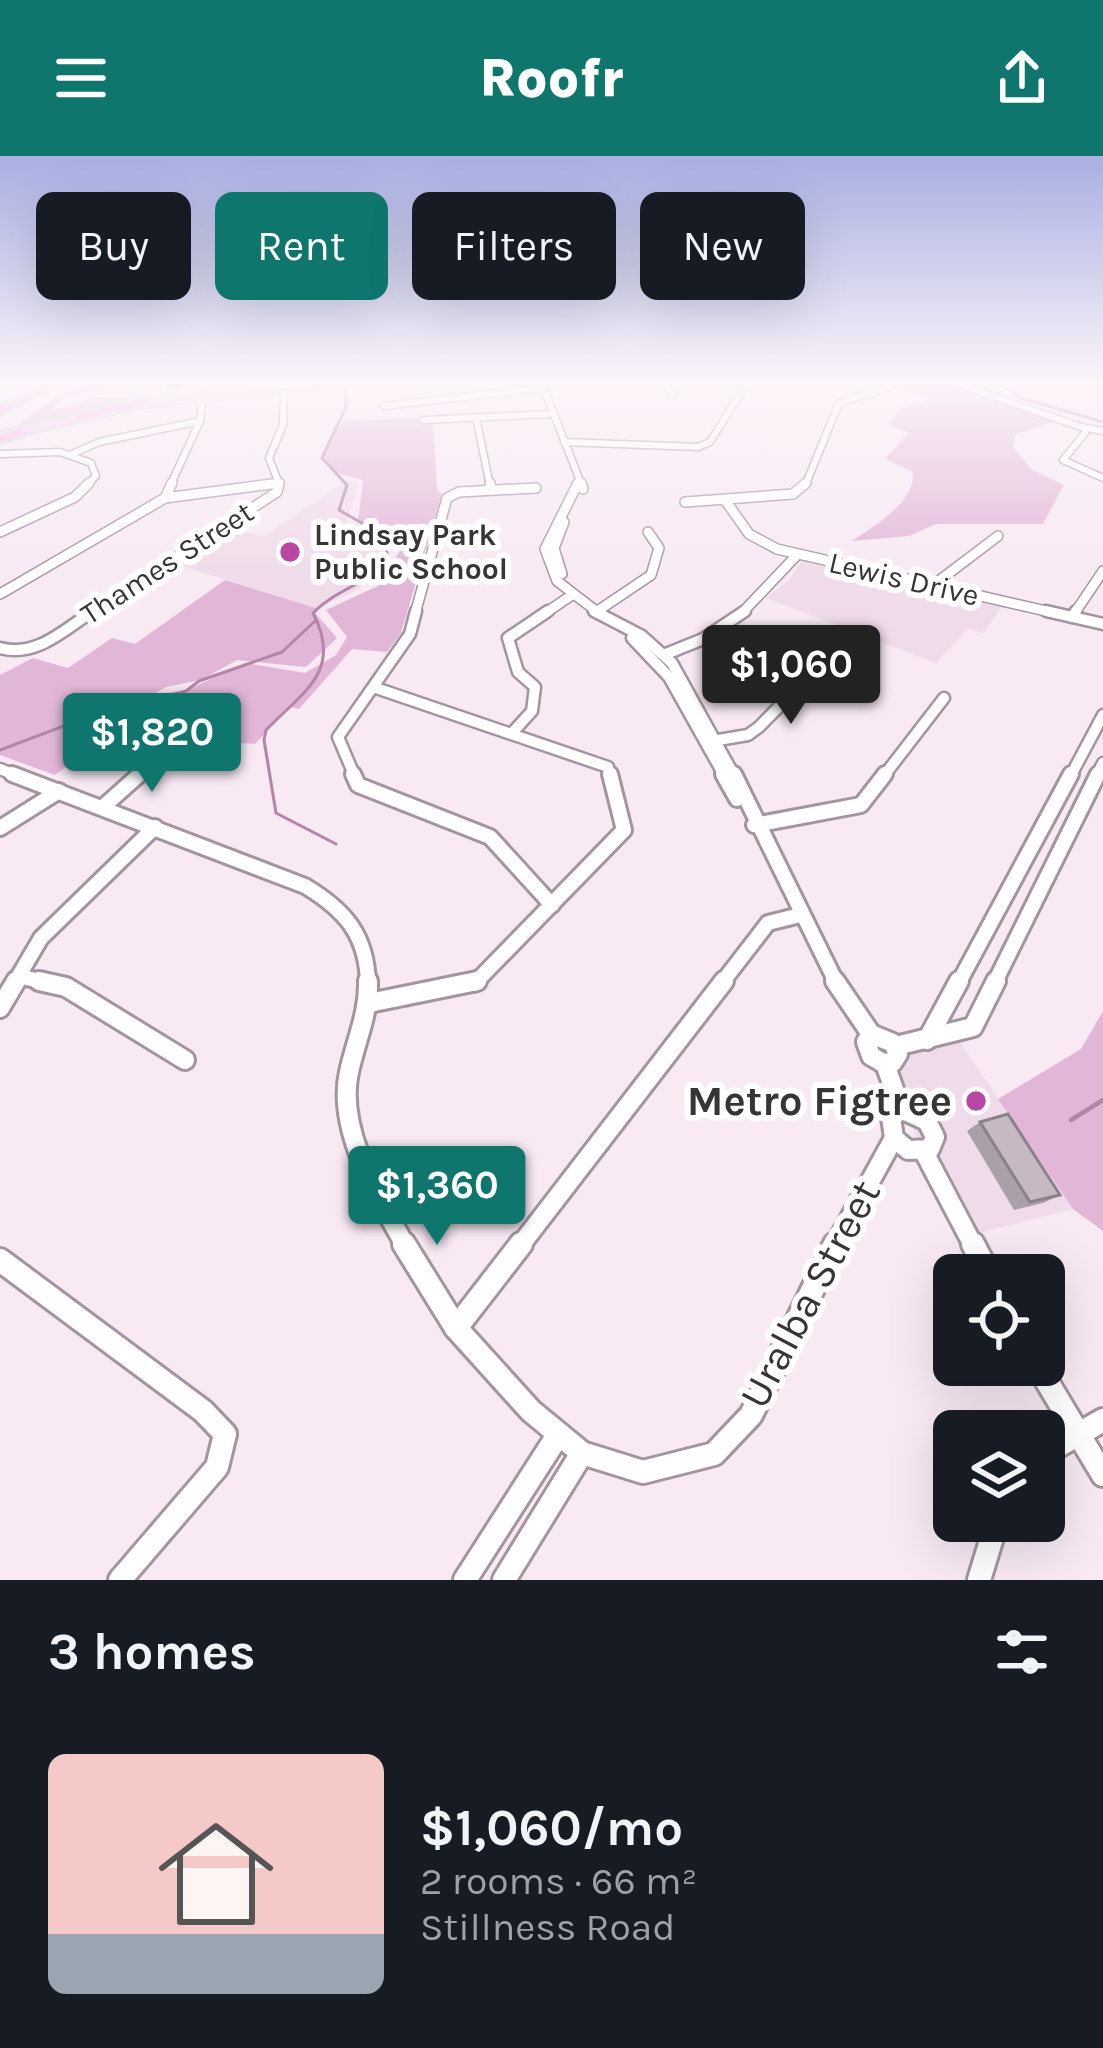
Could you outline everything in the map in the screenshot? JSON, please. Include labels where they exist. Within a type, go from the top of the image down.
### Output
[{"type":"street","points":[[0,454],[81,450]]},
{"type":"street","points":[[165,499],[187,450]]},
{"type":"street","name":"Thames Street","points":[[0,648],[26,653],[277,488],[269,458],[272,450]]},
{"type":"street","points":[[483,450],[491,490]]},
{"type":"street","points":[[567,450],[578,494],[548,532],[543,547],[560,586],[666,654],[718,740],[752,821]]},
{"type":"street","points":[[685,502],[804,489],[820,450]]},
{"type":"street","points":[[1071,450],[1063,456],[1064,462],[1103,476]]},
{"type":"street","points":[[0,532],[88,488],[96,476],[95,467],[73,454]]},
{"type":"street","points":[[0,594],[165,499],[277,488]]},
{"type":"street","points":[[536,488],[451,494],[410,634],[338,737],[358,785],[490,838],[552,905]]},
{"type":"street","name":"Lewis Drive","points":[[725,500],[749,534],[796,555],[1103,624]]},
{"type":"street","points":[[596,612],[651,575],[658,548],[648,532]]},
{"type":"street","points":[[932,586],[998,536]]},
{"type":"street","points":[[666,654],[706,639],[776,581],[796,555]]},
{"type":"street","points":[[1072,617],[1103,572]]},
{"type":"street","points":[[512,734],[532,711],[535,687],[518,672],[508,638],[572,595]]},
{"type":"street","points":[[610,621],[656,658],[669,676],[848,1004],[871,1034],[886,1037],[896,1046],[896,1059],[886,1064]]},
{"type":"street","points":[[718,740],[748,735],[832,653]]},
{"type":"street","points":[[369,1003],[473,985],[625,830],[608,767],[376,688]]},
{"type":"street","points":[[752,821],[861,805],[944,698]]},
{"type":"street","points":[[927,1040],[1103,715]]},
{"type":"street","points":[[104,807],[169,748]]},
{"type":"street","points":[[896,1046],[973,1027],[1103,763]]},
{"type":"street","name":"Uralba Street","points":[[0,769],[305,886],[338,905],[360,935],[368,970],[369,1003],[347,1078],[357,1157],[432,1294],[456,1328],[558,1436],[582,1453],[644,1472],[714,1454],[751,1414],[855,1204],[895,1138]]},
{"type":"street","points":[[0,828],[59,790]]},
{"type":"street","points":[[0,1008],[41,938],[63,912],[155,826]]},
{"type":"street","points":[[1000,911],[1024,924]]},
{"type":"street","points":[[456,1328],[769,922],[800,915]]},
{"type":"street","points":[[19,976],[66,988],[185,1060]]},
{"type":"street","points":[[871,1034],[866,1042],[869,1055],[886,1064],[901,1109]]},
{"type":"street","points":[[901,1109],[916,1111],[930,1122],[934,1144],[924,1152],[908,1150],[895,1138],[890,1124],[901,1109]]},
{"type":"street","points":[[924,1152],[978,1254]]},
{"type":"street","points":[[0,1260],[226,1434],[217,1467],[120,1580]]},
{"type":"street","points":[[1049,1386],[1103,1475]]},
{"type":"street","points":[[1065,1441],[1103,1420]]},
{"type":"street","points":[[465,1580],[558,1436]]},
{"type":"street","points":[[504,1580],[582,1453]]},
{"type":"street","points":[[979,1580],[991,1542]]},
{"type":"shaded area","points":[[326,450],[435,450],[437,490],[442,494],[401,633],[387,652],[352,649],[299,709],[290,707],[255,744],[190,739],[177,733],[168,704],[103,739],[55,775],[0,755],[0,675],[33,658],[68,668],[112,638],[135,644],[225,580],[316,608],[337,638],[306,667],[237,660],[201,680],[152,695],[187,690],[245,663],[305,673],[336,655],[347,637],[326,610],[378,586],[406,541],[403,536],[364,529],[358,522],[363,480],[334,472]]},
{"type":"shaded area","points":[[893,450],[1016,450],[1032,470],[1064,485],[1043,524],[936,524],[909,536],[852,541],[908,494],[913,472],[885,459]]},
{"type":"shaded area","name":"Lindsay Park Public School","points":[[348,480],[358,483],[345,527],[353,533],[392,539],[358,590],[316,608],[176,564],[229,529],[264,536]]},
{"type":"shaded area","points":[[802,561],[1001,607],[984,633],[968,629],[936,663],[766,598],[789,580]]},
{"type":"shaded area","points":[[1103,1011],[1103,1231],[1073,1209],[998,1099],[1081,1049]]},
{"type":"shaded area","points":[[953,1032],[1073,1209],[974,1234],[901,1109],[889,1064],[898,1052]]},
{"type":"building","points":[[1008,1114],[1060,1195],[1030,1202],[980,1122]]},
{"type":"waterway","points":[[326,450],[322,458],[347,485],[339,510],[383,535],[388,557],[372,574],[313,613],[324,650],[321,665],[305,691],[266,730],[264,740],[276,813],[336,844]]},
{"type":"waterway","points":[[0,750],[77,721],[186,691],[199,681],[282,652],[315,621]]},
{"type":"waterway","points":[[1071,1120],[1103,1100]]},
{"type":"place","name":"Lindsay Park Public School","points":[[290,552]]},
{"type":"place","name":"Metro Figtree","points":[[976,1101]]}]
